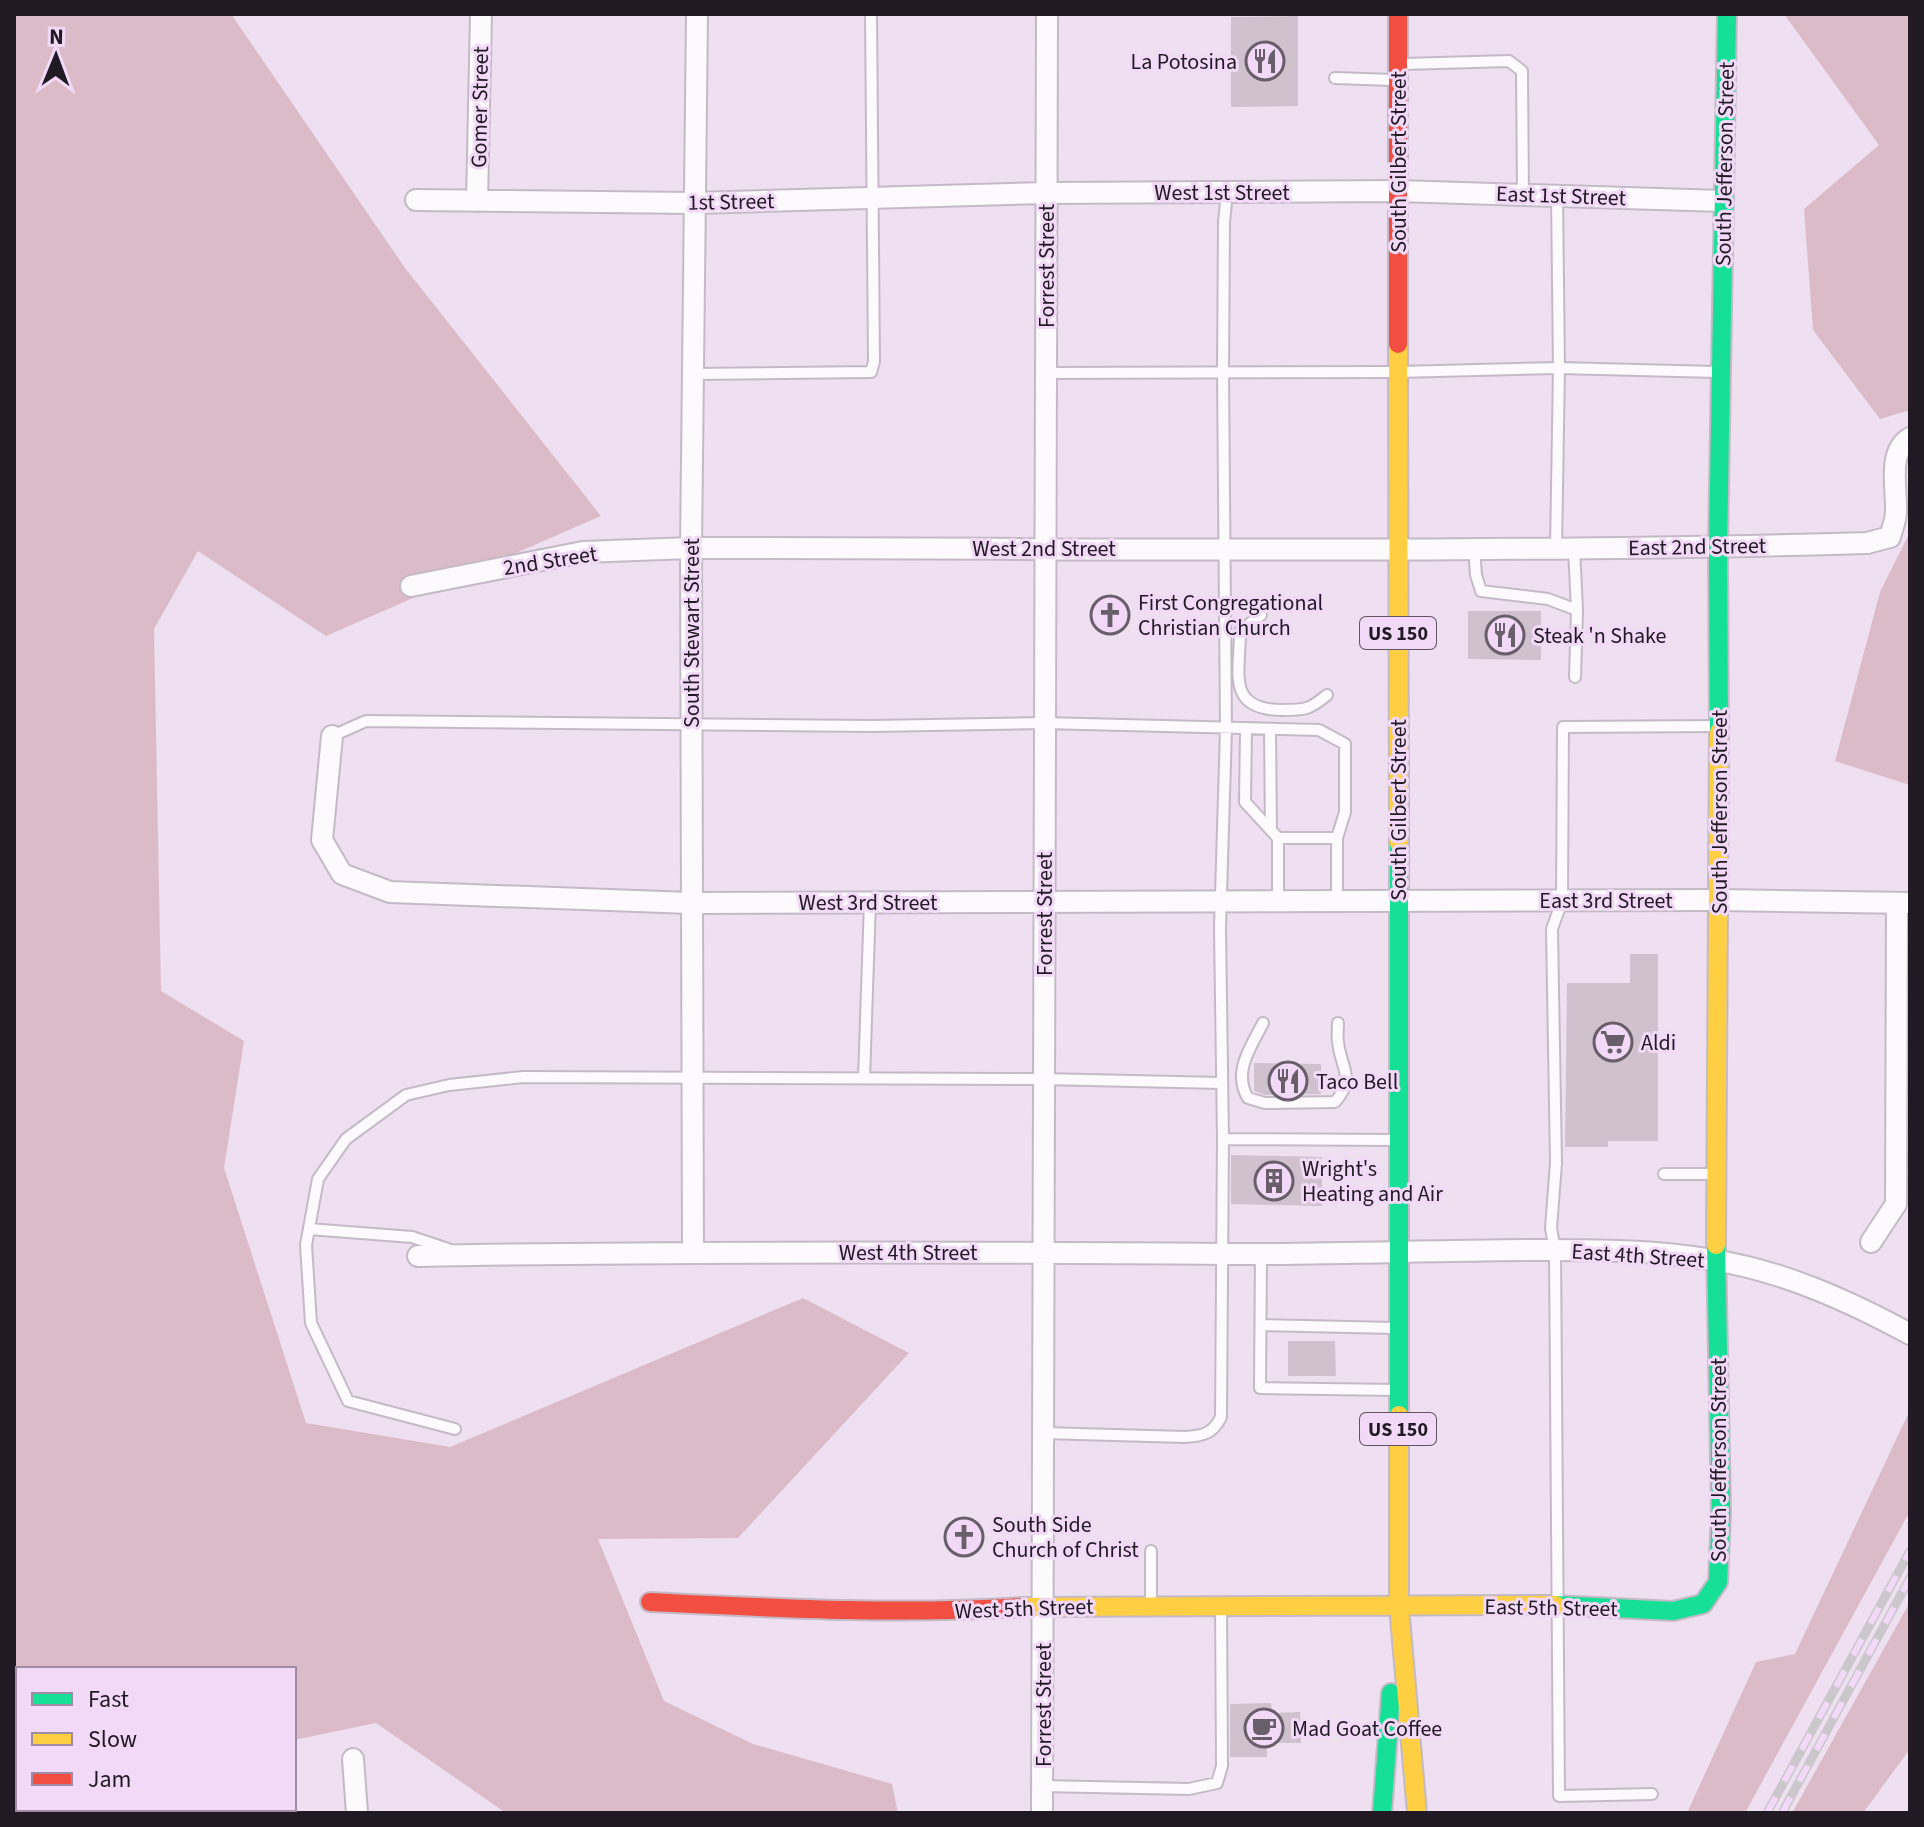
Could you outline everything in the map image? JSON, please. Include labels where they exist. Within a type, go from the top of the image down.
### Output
[{"type":"street","name":"Gomer Street","points":[[477,201],[481,14]]},
{"type":"street","name":"South Stewart Street","points":[[693,1252],[691,548],[697,14]]},
{"type":"street","name":"Forrest Street","points":[[1042,1813],[1047,14]]},
{"type":"street","name":"South Gilbert Street","points":[[1398,14],[1399,1606],[1417,1813]]},
{"type":"street","name":"South Jefferson Street","points":[[1703,1604],[1718,1582],[1721,1513],[1716,1260],[1718,547],[1727,14]]},
{"type":"street","name":"West 1st Street","points":[[1046,193],[1398,191]]},
{"type":"street","name":"East 1st Street","points":[[1398,191],[1723,201]]},
{"type":"street","name":"1st Street","points":[[416,200],[695,203],[1046,193]]},
{"type":"street","name":"East 2nd Street","points":[[1398,548],[1718,547],[1867,543],[1890,537],[1896,516],[1896,455],[1902,443],[1910,438]]},
{"type":"street","name":"West 2nd Street","points":[[691,548],[1398,548]]},
{"type":"street","name":"2nd Street","points":[[411,586],[583,552],[691,548]]},
{"type":"street","name":"West 3rd Street","points":[[332,736],[322,840],[342,874],[390,892],[690,903],[1398,901]]},
{"type":"street","name":"East 3rd Street","points":[[1398,901],[1719,900],[1904,904]]},
{"type":"street","points":[[1871,1242],[1896,1204],[1904,904]]},
{"type":"street","name":"East 4th Street","points":[[1398,1252],[1639,1251],[1716,1260],[1787,1279],[1842,1299],[1910,1334]]},
{"type":"street","name":"West 4th Street","points":[[418,1256],[693,1252],[1261,1255],[1398,1252]]},
{"type":"street","name":"West 5th Street","points":[[650,1602],[814,1610],[945,1612],[1044,1605],[1399,1606]]},
{"type":"street","name":"East 5th Street","points":[[1399,1606],[1558,1605],[1673,1611],[1703,1604]]},
{"type":"street","name":"South Gilbert Street","points":[[1382,1813],[1399,1606]]},
{"type":"street","points":[[353,1759],[357,1813]]},
{"type":"lane","points":[[693,374],[871,372],[874,362],[871,14]]},
{"type":"lane","points":[[1335,78],[1509,61],[1522,71],[1523,194]]},
{"type":"lane","points":[[1043,1433],[1185,1437],[1203,1435],[1216,1428],[1221,1417],[1222,902],[1226,729],[1223,372],[1227,192]]},
{"type":"lane","points":[[1557,194],[1565,548],[1577,610],[1575,677]]},
{"type":"lane","points":[[1045,373],[1398,372],[1559,368],[1719,372]]},
{"type":"lane","points":[[1474,548],[1481,591],[1548,599],[1577,610]]},
{"type":"lane","points":[[1261,615],[1240,631],[1240,691],[1248,704],[1263,710],[1309,710],[1327,695]]},
{"type":"lane","points":[[332,736],[366,721],[872,726],[1044,723],[1319,730],[1345,744],[1345,812],[1337,838],[1337,901]]},
{"type":"lane","points":[[1652,1794],[1559,1796],[1555,1250],[1551,1228],[1556,1163],[1552,929],[1562,901],[1563,727],[1719,726]]},
{"type":"lane","points":[[1246,730],[1245,802],[1274,834],[1337,838]]},
{"type":"lane","points":[[1270,730],[1278,901]]},
{"type":"lane","points":[[864,1078],[870,902]]},
{"type":"lane","points":[[1263,1023],[1240,1073],[1241,1087],[1248,1098],[1265,1103],[1335,1102],[1345,1090],[1347,1072],[1338,1044],[1338,1023]]},
{"type":"lane","points":[[455,1429],[348,1401],[311,1323],[306,1245],[318,1179],[346,1139],[406,1095],[449,1085],[523,1077],[1043,1079],[1221,1083]]},
{"type":"lane","points":[[1223,1139],[1398,1140]]},
{"type":"lane","points":[[1664,1174],[1717,1174]]},
{"type":"lane","points":[[309,1229],[412,1237],[466,1255]]},
{"type":"lane","points":[[1261,1255],[1260,1388],[1398,1390]]},
{"type":"lane","points":[[1261,1325],[1398,1328]]},
{"type":"lane","points":[[1151,1551],[1151,1605]]},
{"type":"lane","points":[[1042,1786],[1189,1789],[1217,1783],[1222,1766],[1221,1606]]},
{"type":"shaded area","points":[[14,14],[231,14],[405,268],[601,516],[326,636],[198,551],[154,629],[161,991],[244,1041],[224,1168],[306,1423],[450,1447],[803,1298],[909,1353],[738,1538],[598,1539],[664,1701],[753,1744],[892,1784],[898,1813],[506,1813],[376,1723],[296,1740],[296,1667],[16,1667],[16,1811],[231,1813],[14,1813]]},
{"type":"shaded area","points":[[1784,14],[1910,14],[1910,410],[1880,419],[1813,330],[1804,209],[1879,145]]},
{"type":"shaded area","points":[[1910,532],[1910,785],[1835,761],[1880,592]]},
{"type":"shaded area","points":[[1910,1410],[1910,1511],[1745,1813],[1687,1813],[1756,1662],[1795,1654]]},
{"type":"shaded area","points":[[1910,1602],[1910,1749],[1863,1813],[1792,1813]]},
{"type":"building","name":"La Potosina","points":[[1298,16],[1298,106],[1231,107],[1231,17]]},
{"type":"building","name":"Steak 'n Shake","points":[[1468,611],[1541,611],[1541,660],[1468,659]]},
{"type":"building","name":"Aldi","points":[[1630,954],[1658,954],[1658,1141],[1608,1141],[1608,1147],[1565,1147],[1567,983],[1630,983]]},
{"type":"building","name":"Taco Bell","points":[[1254,1063],[1321,1064],[1321,1094],[1266,1095],[1254,1091]]},
{"type":"building","name":"Wright's Heating and Air","points":[[1231,1155],[1322,1157],[1322,1206],[1231,1204]]},
{"type":"building","points":[[1288,1341],[1335,1341],[1336,1376],[1288,1376]]},
{"type":"building","name":"Mad Goat Coffee","points":[[1271,1703],[1272,1713],[1300,1712],[1301,1743],[1267,1743],[1267,1757],[1230,1757],[1230,1704]]},
{"type":"railway","points":[[1767,1813],[1910,1551]]},
{"type":"railway","points":[[1782,1813],[1910,1578]]},
{"type":"traffic: fast","points":[[1719,732],[1718,547],[1727,14]]},
{"type":"traffic: fast","points":[[1399,843],[1399,1415]]},
{"type":"traffic: fast","points":[[1556,1605],[1673,1611],[1703,1604],[1718,1582],[1721,1513],[1716,1245]]},
{"type":"traffic: fast","points":[[1382,1813],[1391,1693]]},
{"type":"traffic: slow","points":[[1398,344],[1399,843]]},
{"type":"traffic: slow","points":[[1716,1245],[1719,732]]},
{"type":"traffic: slow","points":[[1399,1415],[1399,1606],[1417,1813]]},
{"type":"traffic: slow","points":[[1022,1607],[1556,1605]]},
{"type":"traffic: jam","points":[[1398,14],[1398,344]]},
{"type":"traffic: jam","points":[[650,1602],[882,1611],[1022,1607]]},
{"type":"place","name":"La Potosina","points":[[1265,61]]},
{"type":"place","name":"First Congregational Christian Church","points":[[1110,615]]},
{"type":"place","name":"Steak 'n Shake","points":[[1505,635]]},
{"type":"place","name":"Aldi","points":[[1613,1042]]},
{"type":"place","name":"Taco Bell","points":[[1288,1081]]},
{"type":"place","name":"Wright's Heating and Air","points":[[1274,1181]]},
{"type":"place","name":"South Side Church of Christ","points":[[964,1537]]},
{"type":"place","name":"Mad Goat Coffee","points":[[1264,1728]]}]
